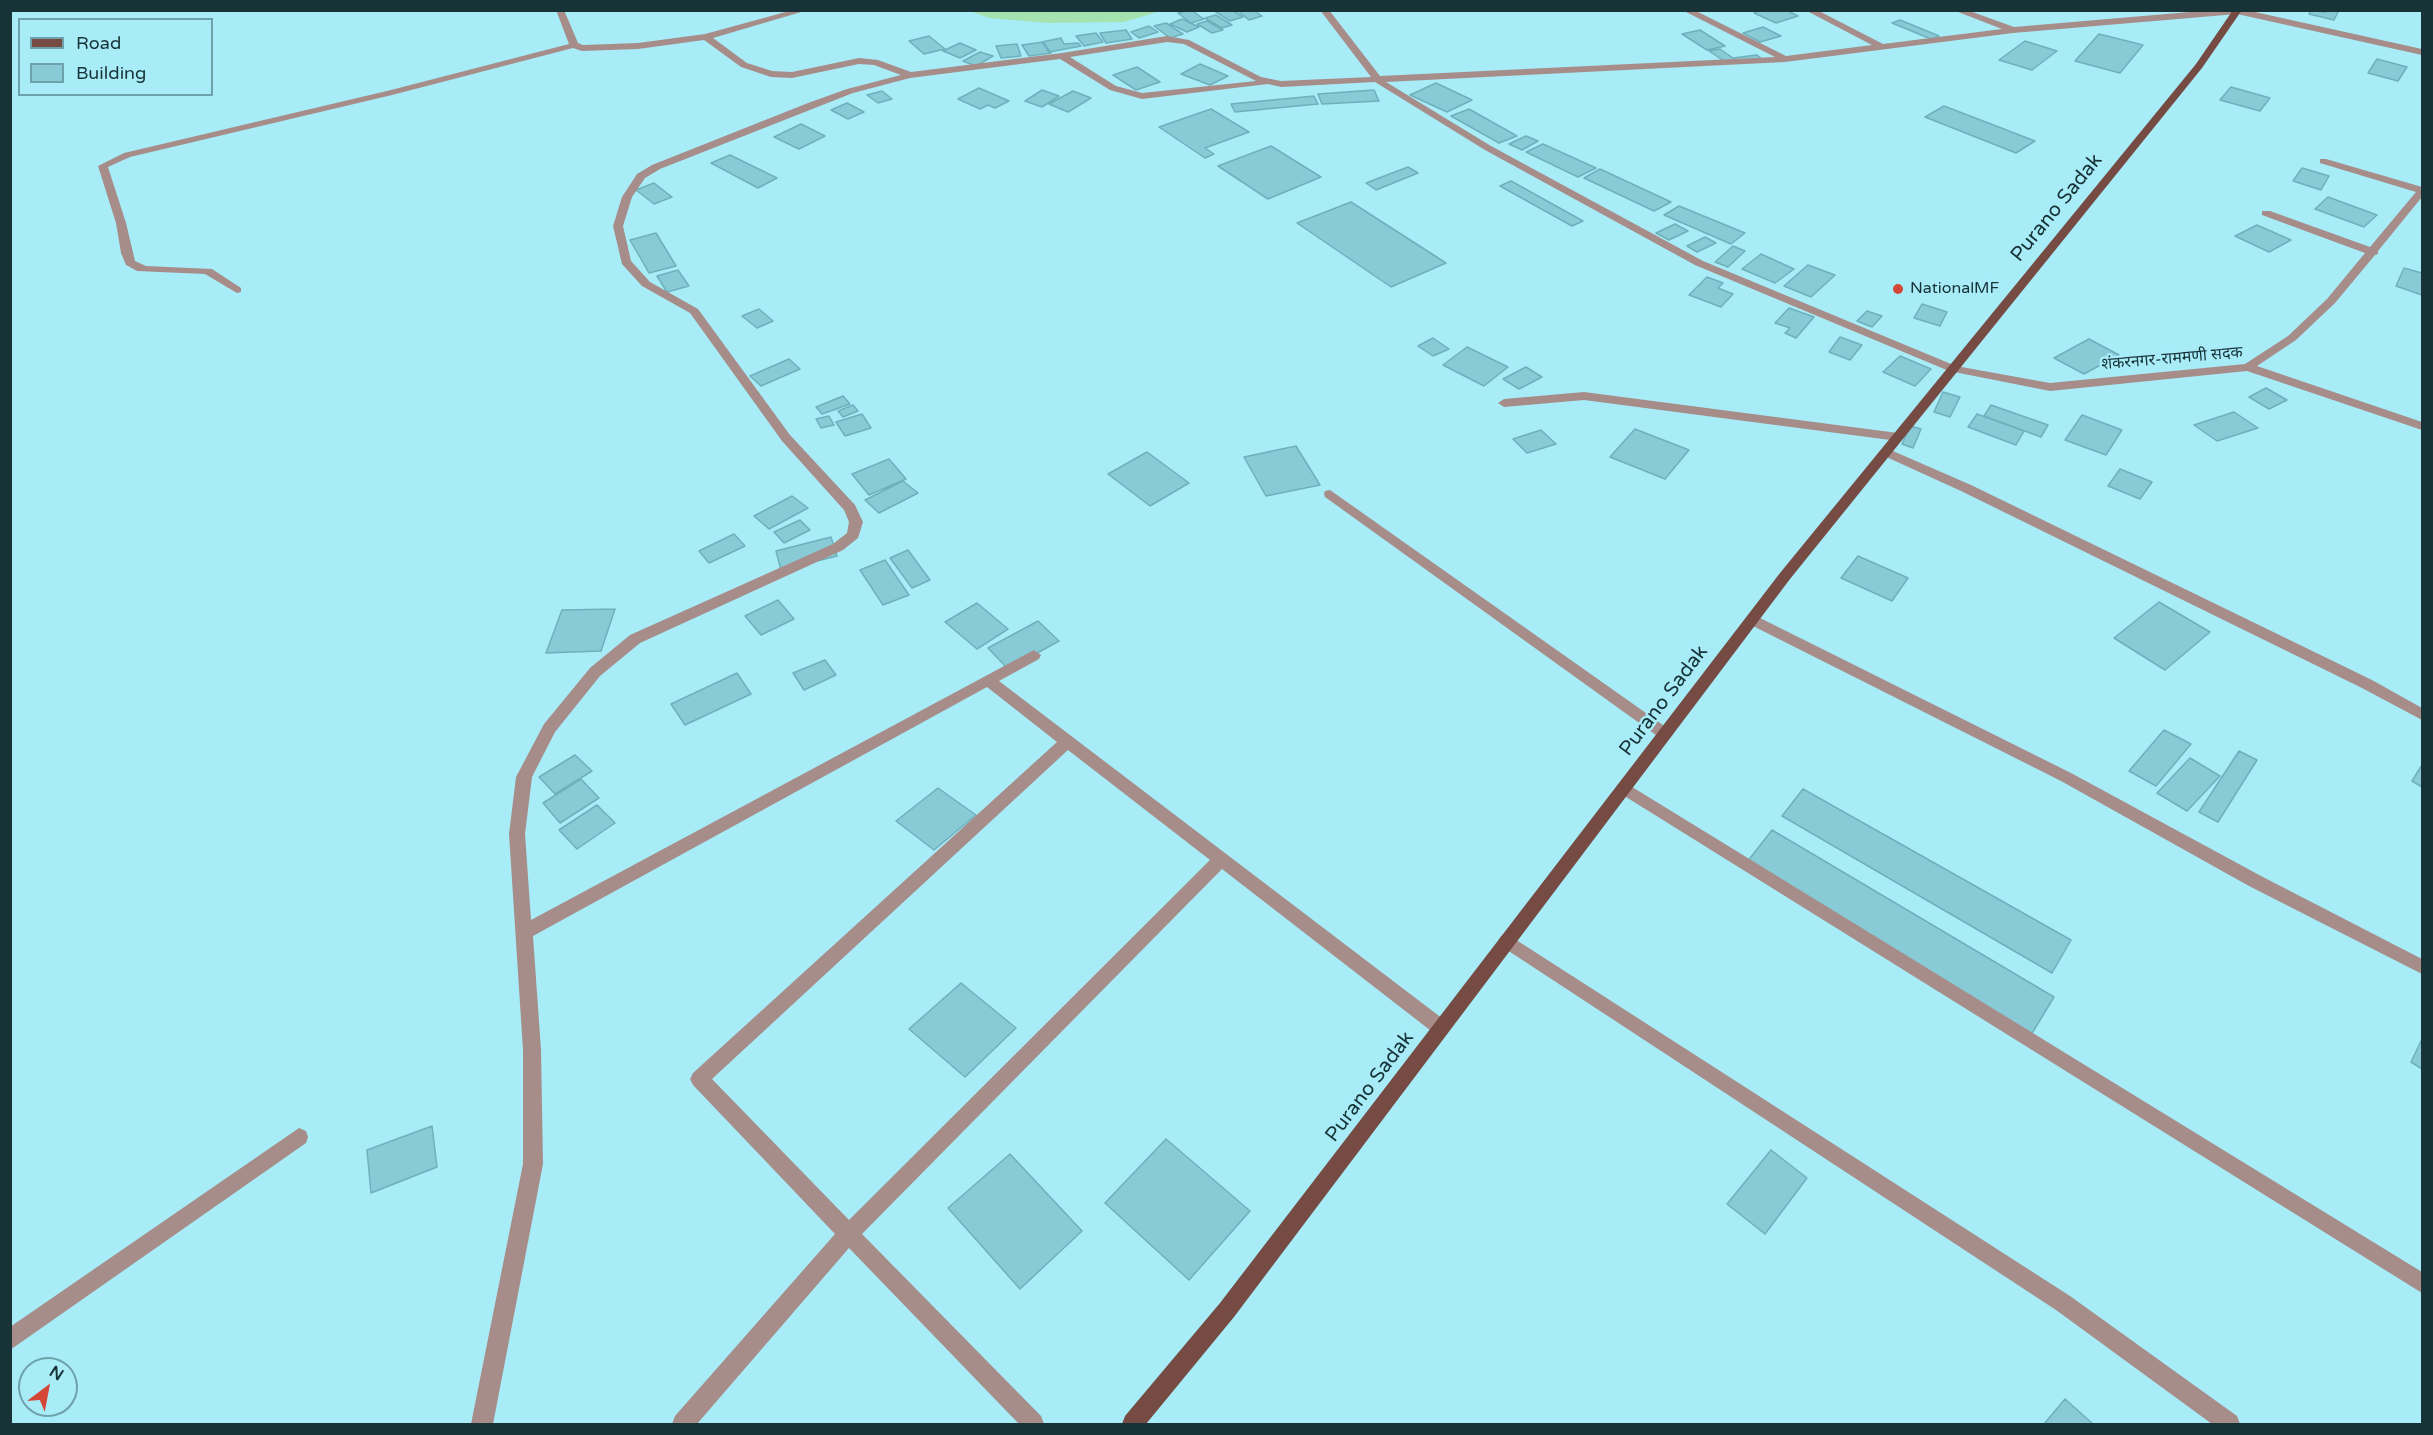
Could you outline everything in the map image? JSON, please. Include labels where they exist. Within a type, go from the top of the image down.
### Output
[{"type":"main road","name":"Purano Sadak","points":[[1133,1425],[1227,1310],[1752,619],[2199,66],[2238,11]]},
{"type":"street","points":[[560,10],[574,45]]},
{"type":"street","points":[[237,290],[208,271],[146,269],[137,268],[130,263],[121,223],[103,166],[127,155],[392,92],[574,45],[597,49],[706,37],[804,10]]},
{"type":"street","points":[[1324,10],[1379,81]]},
{"type":"street","points":[[1686,10],[1785,59]]},
{"type":"street","points":[[1809,10],[1882,47]]},
{"type":"street","points":[[1957,10],[2013,30]]},
{"type":"street","points":[[2112,10],[2148,18]]},
{"type":"street","points":[[1062,56],[1113,88],[1142,96],[1267,82],[1379,81],[1785,59],[2013,30],[2238,11],[2422,52]]},
{"type":"street","points":[[706,37],[744,65],[771,74],[792,75],[860,61],[876,62],[910,75]]},
{"type":"street","points":[[482,1425],[533,1164],[532,1050],[518,834],[524,777],[549,728],[595,672],[635,639],[838,547],[853,535],[856,522],[850,508],[786,438],[694,311],[646,284],[626,262],[618,226],[627,197],[641,176],[656,167],[849,91],[910,75],[1062,56],[1153,40],[1178,40],[1267,82]]},
{"type":"street","name":"शंकरनगर-राममणी सदक","points":[[1379,81],[1488,148],[1699,263],[1953,369],[2050,387],[2248,367],[2422,426]]},
{"type":"street","points":[[2248,367],[2292,338],[2331,301],[2374,252],[2422,191],[2323,160]]},
{"type":"street","points":[[2266,213],[2374,252]]},
{"type":"street","points":[[1504,403],[1584,396],[1898,437]]},
{"type":"street","points":[[1886,452],[2367,684],[2422,716]]},
{"type":"street","points":[[1330,494],[1665,734]]},
{"type":"street","points":[[1752,619],[2066,777],[2255,881],[2422,967]]},
{"type":"street","points":[[524,932],[1034,655]]},
{"type":"street","points":[[988,680],[1441,1028]]},
{"type":"street","points":[[1033,1425],[699,1079],[1068,741]]},
{"type":"street","points":[[1624,788],[2422,1284]]},
{"type":"street","points":[[683,1425],[849,1233],[1221,859]]},
{"type":"street","points":[[1507,941],[2063,1303],[2229,1425]]},
{"type":"street","points":[[10,1340],[300,1137]]},
{"type":"green space","points":[[970,11],[1161,11],[1124,22],[1048,23],[989,18]]},
{"type":"building","points":[[1191,10],[1204,19],[1191,23],[1178,13]]},
{"type":"building","points":[[1213,10],[1232,10],[1243,17],[1230,21]]},
{"type":"building","points":[[1237,10],[1253,10],[1262,16],[1249,20]]},
{"type":"building","points":[[1761,10],[1786,10],[1798,16],[1776,23],[1754,13]]},
{"type":"building","points":[[2311,10],[2324,12],[2339,10],[2334,20],[2309,14]]},
{"type":"building","points":[[1216,15],[1232,25],[1222,28],[1205,18]]},
{"type":"building","points":[[1182,19],[1199,27],[1187,32],[1170,24]]},
{"type":"building","points":[[1900,20],[1939,36],[1931,39],[1892,23]]},
{"type":"building","points":[[1207,21],[1223,30],[1212,33],[1197,24]]},
{"type":"building","points":[[1166,23],[1183,34],[1170,38],[1154,26]]},
{"type":"building","points":[[1149,26],[1158,32],[1139,38],[1131,32]]},
{"type":"building","points":[[1763,27],[1781,36],[1760,42],[1743,33]]},
{"type":"building","points":[[1126,30],[1132,39],[1106,43],[1100,33]]},
{"type":"building","points":[[1700,30],[1725,46],[1707,50],[1682,34]]},
{"type":"building","points":[[1096,33],[1103,42],[1084,46],[1076,36]]},
{"type":"building","points":[[2099,34],[2143,45],[2120,73],[2075,61]]},
{"type":"building","points":[[929,36],[945,49],[924,54],[909,41]]},
{"type":"building","points":[[1061,38],[1064,44],[1078,43],[1081,46],[1049,52],[1042,42]]},
{"type":"building","points":[[2025,41],[2057,51],[2032,70],[1999,60]]},
{"type":"building","points":[[1043,42],[1051,53],[1029,56],[1022,45]]},
{"type":"building","points":[[960,43],[976,50],[960,58],[943,51]]},
{"type":"building","points":[[1017,44],[1021,56],[1001,58],[996,46]]},
{"type":"building","points":[[1720,49],[1733,58],[1757,55],[1763,60],[1727,63],[1709,51]]},
{"type":"building","points":[[980,52],[993,56],[976,66],[963,61]]},
{"type":"building","points":[[2377,59],[2407,67],[2398,81],[2368,73]]},
{"type":"building","points":[[1200,64],[1228,76],[1210,85],[1181,74]]},
{"type":"building","points":[[1137,67],[1160,82],[1136,90],[1113,75]]},
{"type":"building","points":[[1436,83],[1472,100],[1447,112],[1410,95]]},
{"type":"building","points":[[2231,87],[2270,98],[2260,111],[2220,100]]},
{"type":"building","points":[[979,88],[1009,101],[995,108],[988,105],[980,109],[958,99]]},
{"type":"building","points":[[1042,90],[1059,96],[1042,107],[1025,101]]},
{"type":"building","points":[[1374,90],[1379,101],[1322,104],[1318,94]]},
{"type":"building","points":[[882,91],[892,99],[878,103],[867,95]]},
{"type":"building","points":[[1073,91],[1091,98],[1068,112],[1049,104]]},
{"type":"building","points":[[1314,96],[1318,104],[1235,112],[1231,104]]},
{"type":"building","points":[[847,103],[864,112],[848,119],[831,110]]},
{"type":"building","points":[[1944,106],[2035,141],[2016,153],[1925,117]]},
{"type":"building","points":[[1211,109],[1249,132],[1205,148],[1214,154],[1205,158],[1159,127]]},
{"type":"building","points":[[1469,109],[1517,136],[1499,143],[1451,116]]},
{"type":"building","points":[[801,124],[825,136],[799,149],[774,137]]},
{"type":"building","points":[[1526,136],[1538,141],[1522,150],[1509,144]]},
{"type":"building","points":[[1543,144],[1596,168],[1578,177],[1526,152]]},
{"type":"building","points":[[1271,146],[1321,177],[1268,199],[1218,166]]},
{"type":"building","points":[[730,155],[777,178],[758,188],[711,163]]},
{"type":"building","points":[[1408,167],[1418,173],[1376,190],[1366,183]]},
{"type":"building","points":[[2302,168],[2329,176],[2321,190],[2293,181]]},
{"type":"building","points":[[1600,169],[1671,202],[1654,211],[1584,178]]},
{"type":"building","points":[[1511,181],[1583,221],[1572,226],[1500,186]]},
{"type":"building","points":[[654,183],[672,197],[654,204],[636,190]]},
{"type":"building","points":[[2328,197],[2377,215],[2364,227],[2315,209]]},
{"type":"building","points":[[1351,202],[1446,263],[1391,287],[1297,223]]},
{"type":"building","points":[[1679,206],[1745,233],[1731,244],[1664,215]]},
{"type":"building","points":[[1675,224],[1688,231],[1669,240],[1656,233]]},
{"type":"building","points":[[2257,225],[2291,240],[2269,252],[2235,236]]},
{"type":"building","points":[[656,233],[676,266],[649,273],[630,240]]},
{"type":"building","points":[[1705,237],[1716,243],[1697,252],[1687,246]]},
{"type":"building","points":[[1733,246],[1745,251],[1728,267],[1715,262]]},
{"type":"building","points":[[1761,254],[1794,269],[1775,283],[1742,269]]},
{"type":"building","points":[[1808,265],[1835,275],[1811,297],[1784,286]]},
{"type":"building","points":[[2404,268],[2422,273],[2422,295],[2396,286]]},
{"type":"building","points":[[678,270],[689,286],[667,292],[657,276]]},
{"type":"building","points":[[1707,277],[1723,283],[1718,288],[1733,294],[1721,307],[1689,295]]},
{"type":"building","points":[[1922,304],[1947,312],[1940,326],[1914,318]]},
{"type":"building","points":[[1789,308],[1814,317],[1796,338],[1785,333],[1790,328],[1775,323]]},
{"type":"building","points":[[759,309],[773,321],[757,328],[742,316]]},
{"type":"building","points":[[1867,311],[1882,316],[1872,327],[1857,321]]},
{"type":"building","points":[[1840,337],[1862,345],[1850,360],[1829,352]]},
{"type":"building","points":[[1433,338],[1449,349],[1433,356],[1418,346]]},
{"type":"building","points":[[2089,339],[2119,355],[2084,374],[2054,358]]},
{"type":"building","points":[[1467,347],[1508,367],[1484,386],[1443,365]]},
{"type":"building","points":[[1900,356],[1931,369],[1915,386],[1883,372]]},
{"type":"building","points":[[789,359],[800,369],[761,386],[750,376]]},
{"type":"building","points":[[1526,367],[1542,377],[1519,389],[1503,379]]},
{"type":"building","points":[[2266,388],[2287,400],[2269,409],[2249,397]]},
{"type":"building","points":[[1943,392],[1960,397],[1950,417],[1934,412]]},
{"type":"building","points":[[843,396],[850,404],[822,414],[816,407]]},
{"type":"building","points":[[853,405],[858,411],[843,417],[838,411]]},
{"type":"building","points":[[1991,405],[2048,425],[2041,437],[1984,416]]},
{"type":"building","points":[[2234,412],[2258,428],[2217,441],[2194,425]]},
{"type":"building","points":[[862,414],[871,428],[845,436],[836,422]]},
{"type":"building","points":[[1977,414],[2024,431],[2016,445],[1968,427]]},
{"type":"building","points":[[2082,415],[2122,430],[2106,455],[2065,440]]},
{"type":"building","points":[[829,416],[834,425],[821,428],[816,419]]},
{"type":"building","points":[[1910,426],[1921,429],[1913,448],[1902,444]]},
{"type":"building","points":[[1635,429],[1689,450],[1665,479],[1610,457]]},
{"type":"building","points":[[1541,430],[1556,444],[1527,453],[1513,439]]},
{"type":"building","points":[[1296,446],[1320,485],[1266,496],[1244,457]]},
{"type":"building","points":[[1147,452],[1189,483],[1150,506],[1108,474]]},
{"type":"building","points":[[889,459],[906,479],[869,495],[852,474]]},
{"type":"building","points":[[2120,469],[2152,482],[2140,499],[2108,486]]},
{"type":"building","points":[[903,481],[918,493],[879,513],[865,500]]},
{"type":"building","points":[[792,496],[808,508],[769,529],[754,516]]},
{"type":"building","points":[[800,520],[810,530],[784,543],[774,532]]},
{"type":"building","points":[[734,534],[745,546],[709,563],[699,551]]},
{"type":"building","points":[[831,537],[837,556],[781,570],[776,551]]},
{"type":"building","points":[[908,550],[930,580],[912,588],[890,558]]},
{"type":"building","points":[[1858,556],[1908,578],[1892,601],[1841,578]]},
{"type":"building","points":[[885,560],[909,595],[883,605],[860,570]]},
{"type":"building","points":[[778,600],[794,619],[761,635],[745,616]]},
{"type":"building","points":[[2159,602],[2210,632],[2165,670],[2114,638]]},
{"type":"building","points":[[977,603],[1008,629],[977,649],[945,622]]},
{"type":"building","points":[[615,609],[601,651],[546,653],[562,610]]},
{"type":"building","points":[[1038,621],[1059,641],[1008,669],[988,648]]},
{"type":"building","points":[[825,660],[836,675],[804,690],[793,673]]},
{"type":"building","points":[[737,673],[751,694],[685,725],[671,704]]},
{"type":"building","points":[[2164,730],[2191,744],[2156,786],[2129,771]]},
{"type":"building","points":[[2239,751],[2257,760],[2218,822],[2199,812]]},
{"type":"building","points":[[575,755],[592,771],[555,794],[539,777]]},
{"type":"building","points":[[2190,758],[2220,776],[2187,811],[2157,793]]},
{"type":"building","points":[[2422,765],[2422,787],[2412,781]]},
{"type":"building","points":[[581,779],[599,798],[560,823],[543,803]]},
{"type":"building","points":[[938,788],[976,815],[934,850],[896,821]]},
{"type":"building","points":[[1803,789],[2071,940],[2052,973],[1782,816]]},
{"type":"building","points":[[597,805],[615,823],[577,849],[559,830]]},
{"type":"building","points":[[1772,830],[2054,997],[2031,1035],[1747,862]]},
{"type":"building","points":[[961,983],[1016,1028],[965,1077],[909,1029]]},
{"type":"building","points":[[2422,1039],[2422,1069],[2411,1062]]},
{"type":"building","points":[[432,1126],[437,1167],[371,1193],[367,1150]]},
{"type":"building","points":[[1166,1139],[1250,1211],[1189,1280],[1105,1203]]},
{"type":"building","points":[[1771,1150],[1807,1178],[1765,1234],[1727,1204]]},
{"type":"building","points":[[1010,1154],[1082,1231],[1020,1289],[948,1208]]},
{"type":"building","points":[[2065,1399],[2093,1424],[2044,1424]]},
{"type":"place","name":"NationalMF","points":[[1898,289]]}]
